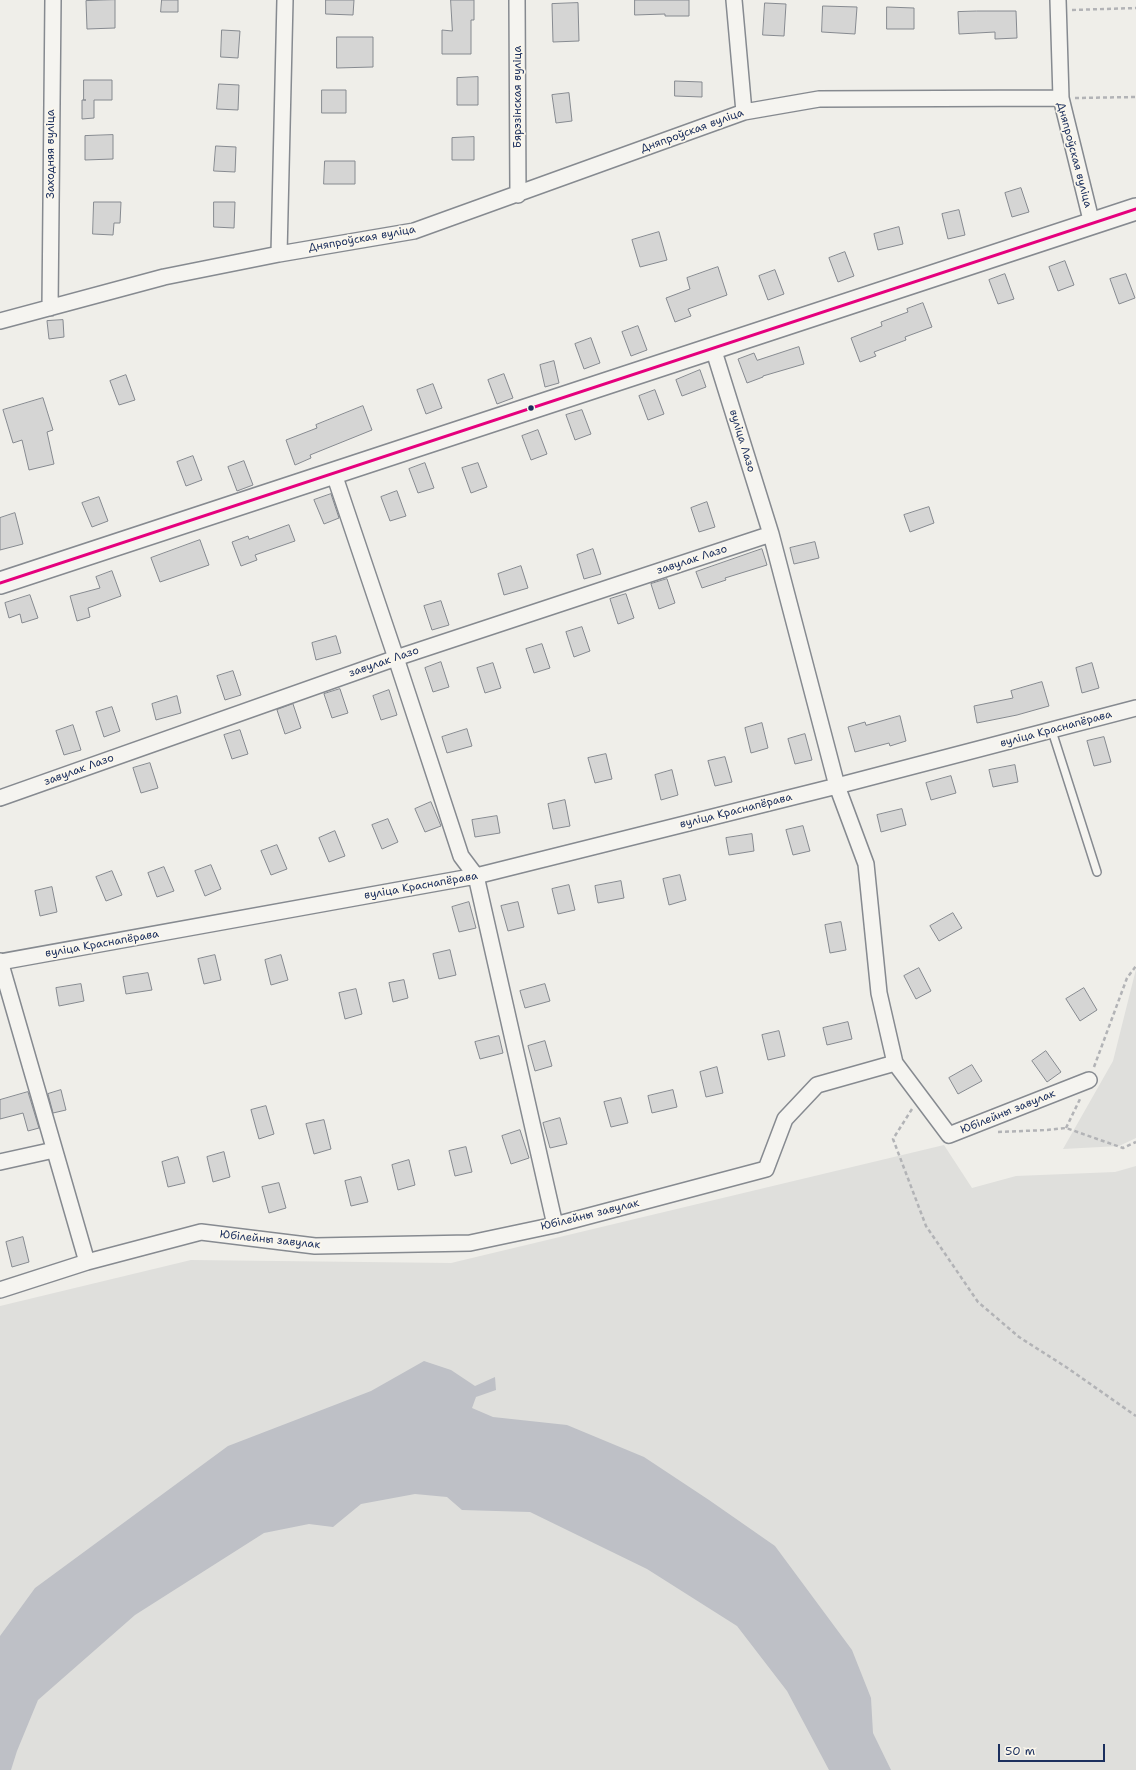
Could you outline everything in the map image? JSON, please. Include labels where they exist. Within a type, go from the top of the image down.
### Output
[{"type":"main road","points":[[0,584],[1136,209]]},
{"type":"street","name":"Заходняя вуліца","points":[[50,308],[53,0]]},
{"type":"street","points":[[280,254],[285,0]]},
{"type":"street","name":"Бярэзінская вуліца","points":[[517,0],[518,194]]},
{"type":"street","points":[[734,0],[744,112]]},
{"type":"street","points":[[1058,5],[1061,98]]},
{"type":"street","name":"Дняпроўская вуліца","points":[[0,321],[164,277],[280,254],[414,231],[744,112],[819,99],[1061,98],[1092,224]]},
{"type":"street","name":"вуліца Лазо","points":[[713,348],[771,534]]},
{"type":"street","points":[[334,474],[461,856],[476,876],[555,1225]]},
{"type":"street","points":[[771,534],[837,786],[866,864],[878,993],[895,1063]]},
{"type":"street","name":"завулак Лазо","points":[[0,798],[396,658],[771,534]]},
{"type":"street","name":"вуліца Краснапёрава","points":[[0,962],[476,876],[837,786],[1136,708]]},
{"type":"street","points":[[0,962],[87,1262]]},
{"type":"street","name":"Юбілейны завулак","points":[[0,1290],[87,1262],[201,1232],[315,1246],[470,1243],[555,1225],[766,1168],[785,1119],[818,1085],[895,1063],[949,1135],[1089,1080]]},
{"type":"street","points":[[0,1162],[54,1150]]},
{"type":"lane","points":[[1052,731],[1097,872]]},
{"type":"path","points":[[1058,5],[1136,8]]},
{"type":"path","points":[[1061,98],[1136,97]]},
{"type":"path","points":[[1066,1128],[1089,1080],[1127,978],[1136,966]]},
{"type":"path","points":[[913,1108],[893,1138],[926,1226],[978,1302],[1019,1337],[1066,1367],[1136,1416]]},
{"type":"path","points":[[996,1132],[1066,1128],[1123,1148],[1136,1142]]},
{"type":"shaded area","points":[[1136,969],[1136,1138],[1119,1146],[1063,1149],[1113,1061]]},
{"type":"shaded area","points":[[944,1145],[972,1188],[1016,1176],[1115,1172],[1136,1166],[1136,1770],[0,1770],[0,1306],[191,1260],[451,1263]]},
{"type":"shaded area","points":[[424,1361],[451,1370],[475,1386],[495,1377],[496,1390],[476,1397],[472,1408],[493,1417],[567,1425],[644,1457],[775,1546],[852,1650],[871,1698],[873,1733],[891,1770],[829,1770],[787,1691],[737,1626],[647,1569],[530,1512],[462,1510],[447,1497],[415,1494],[361,1504],[333,1527],[309,1524],[264,1533],[135,1615],[38,1700],[17,1751],[11,1770],[0,1770],[0,1636],[35,1588],[228,1446],[371,1391]]},
{"type":"building","points":[[115,0],[115,28],[87,29],[86,1]]},
{"type":"building","points":[[162,0],[178,0],[178,12],[161,12]]},
{"type":"building","points":[[326,0],[354,0],[353,15],[326,14]]},
{"type":"building","points":[[451,0],[474,0],[474,20],[471,20],[471,54],[442,54],[442,30],[452,31]]},
{"type":"building","points":[[635,0],[689,0],[689,16],[665,16],[665,14],[635,15]]},
{"type":"building","points":[[578,3],[579,41],[553,42],[552,4]]},
{"type":"building","points":[[765,3],[786,4],[784,36],[763,35]]},
{"type":"building","points":[[823,6],[857,7],[855,34],[822,32]]},
{"type":"building","points":[[887,7],[914,8],[914,29],[887,29]]},
{"type":"building","points":[[1016,11],[1017,38],[995,39],[995,32],[959,34],[958,12]]},
{"type":"building","points":[[222,30],[240,31],[238,58],[221,57]]},
{"type":"building","points":[[337,37],[373,37],[373,67],[337,68]]},
{"type":"building","points":[[478,77],[478,105],[457,105],[457,78]]},
{"type":"building","points":[[84,80],[112,80],[112,100],[94,100],[94,118],[82,119]]},
{"type":"building","points":[[675,81],[702,82],[702,97],[675,96]]},
{"type":"building","points":[[219,84],[239,85],[238,110],[217,109]]},
{"type":"building","points":[[322,90],[346,90],[346,113],[322,113]]},
{"type":"building","points":[[569,93],[572,121],[556,123],[552,95]]},
{"type":"building","points":[[113,135],[113,159],[85,160],[85,136]]},
{"type":"building","points":[[474,137],[474,160],[452,160],[452,138]]},
{"type":"building","points":[[216,146],[236,147],[235,172],[214,171]]},
{"type":"building","points":[[325,161],[355,161],[355,184],[324,184]]},
{"type":"building","points":[[1021,188],[1029,212],[1012,217],[1005,193]]},
{"type":"building","points":[[94,202],[121,202],[120,223],[114,223],[113,235],[93,234]]},
{"type":"building","points":[[214,202],[235,202],[234,228],[214,227]]},
{"type":"building","points":[[959,210],[965,235],[948,239],[942,214]]},
{"type":"building","points":[[899,227],[903,244],[878,250],[874,234]]},
{"type":"building","points":[[659,232],[667,260],[640,267],[632,240]]},
{"type":"building","points":[[845,252],[854,276],[838,282],[829,258]]},
{"type":"building","points":[[1065,261],[1074,285],[1058,291],[1049,267]]},
{"type":"building","points":[[718,267],[727,295],[688,309],[691,316],[675,322],[666,298],[690,289],[687,278]]},
{"type":"building","points":[[775,270],[784,294],[768,300],[759,276]]},
{"type":"building","points":[[1005,274],[1014,299],[998,304],[989,280]]},
{"type":"building","points":[[1126,274],[1135,298],[1119,304],[1110,279]]},
{"type":"building","points":[[923,303],[932,327],[905,337],[906,340],[874,352],[876,356],[860,362],[851,338],[882,326],[881,322],[908,312],[907,309]]},
{"type":"building","points":[[63,320],[64,337],[49,339],[47,321]]},
{"type":"building","points":[[638,326],[647,350],[631,356],[622,332]]},
{"type":"building","points":[[591,338],[600,363],[584,369],[575,344]]},
{"type":"building","points":[[799,347],[804,364],[763,376],[747,383],[738,359],[754,353],[757,360]]},
{"type":"building","points":[[554,361],[559,383],[545,387],[540,365]]},
{"type":"building","points":[[700,370],[706,387],[682,396],[676,380]]},
{"type":"building","points":[[504,374],[513,398],[497,404],[488,380]]},
{"type":"building","points":[[126,375],[135,400],[119,405],[110,381]]},
{"type":"building","points":[[433,384],[442,408],[426,414],[417,390]]},
{"type":"building","points":[[655,390],[664,414],[648,420],[639,396]]},
{"type":"building","points":[[43,398],[53,430],[47,432],[54,464],[29,470],[22,440],[13,443],[3,410]]},
{"type":"building","points":[[363,406],[372,430],[310,455],[311,458],[295,465],[286,440],[317,428],[316,425]]},
{"type":"building","points":[[582,410],[591,434],[575,440],[566,415]]},
{"type":"building","points":[[538,430],[547,454],[531,460],[522,436]]},
{"type":"building","points":[[193,456],[202,480],[186,486],[177,462]]},
{"type":"building","points":[[244,461],[253,485],[237,491],[228,467]]},
{"type":"building","points":[[425,463],[434,488],[418,493],[409,469]]},
{"type":"building","points":[[478,463],[487,487],[471,493],[462,468]]},
{"type":"building","points":[[397,491],[406,516],[390,521],[381,497]]},
{"type":"building","points":[[331,494],[339,518],[324,524],[314,500]]},
{"type":"building","points":[[99,497],[108,521],[92,527],[82,503]]},
{"type":"building","points":[[707,502],[715,527],[699,532],[691,508]]},
{"type":"building","points":[[929,507],[934,523],[910,532],[904,515]]},
{"type":"building","points":[[15,513],[23,544],[0,550],[0,518]]},
{"type":"building","points":[[289,525],[295,541],[255,555],[257,560],[241,566],[232,542],[248,536],[249,539]]},
{"type":"building","points":[[200,540],[209,565],[160,582],[151,558]]},
{"type":"building","points":[[815,542],[819,558],[794,564],[790,548]]},
{"type":"building","points":[[593,549],[601,574],[584,579],[577,555]]},
{"type":"building","points":[[762,549],[767,565],[725,578],[726,580],[702,588],[696,572]]},
{"type":"building","points":[[521,566],[528,588],[504,595],[498,574]]},
{"type":"building","points":[[112,571],[121,596],[88,608],[90,617],[77,621],[70,596],[100,588],[96,577]]},
{"type":"building","points":[[667,579],[675,603],[659,609],[651,584]]},
{"type":"building","points":[[626,594],[634,618],[618,624],[610,599]]},
{"type":"building","points":[[30,595],[38,618],[22,623],[20,614],[9,618],[5,603]]},
{"type":"building","points":[[441,601],[449,625],[432,630],[424,606]]},
{"type":"building","points":[[582,627],[590,651],[574,657],[566,632]]},
{"type":"building","points":[[336,636],[341,653],[316,660],[312,643]]},
{"type":"building","points":[[542,644],[550,668],[534,673],[526,649]]},
{"type":"building","points":[[441,662],[449,687],[433,692],[425,668]]},
{"type":"building","points":[[493,663],[501,688],[485,693],[477,668]]},
{"type":"building","points":[[1092,663],[1099,688],[1082,693],[1076,668]]},
{"type":"building","points":[[233,671],[241,695],[225,700],[217,676]]},
{"type":"building","points":[[1042,682],[1049,706],[1017,715],[977,723],[974,706],[1013,698],[1011,691]]},
{"type":"building","points":[[340,689],[348,713],[332,718],[324,694]]},
{"type":"building","points":[[389,690],[397,715],[381,720],[373,696]]},
{"type":"building","points":[[177,696],[181,713],[156,720],[152,704]]},
{"type":"building","points":[[293,704],[301,728],[285,734],[277,710]]},
{"type":"building","points":[[112,707],[120,731],[104,737],[96,712]]},
{"type":"building","points":[[900,716],[906,741],[890,746],[889,743],[855,752],[848,727],[865,722],[866,725]]},
{"type":"building","points":[[762,723],[768,748],[751,753],[745,728]]},
{"type":"building","points":[[73,725],[81,750],[64,755],[56,731]]},
{"type":"building","points":[[467,729],[472,746],[447,753],[442,737]]},
{"type":"building","points":[[240,730],[248,754],[232,759],[224,735]]},
{"type":"building","points":[[805,734],[812,760],[795,764],[788,739]]},
{"type":"building","points":[[1104,737],[1111,762],[1094,766],[1087,741]]},
{"type":"building","points":[[606,754],[612,779],[595,783],[588,758]]},
{"type":"building","points":[[725,757],[732,782],[715,786],[708,761]]},
{"type":"building","points":[[150,763],[158,788],[141,793],[133,768]]},
{"type":"building","points":[[1015,765],[1018,782],[993,787],[989,770]]},
{"type":"building","points":[[672,770],[678,795],[661,800],[655,775]]},
{"type":"building","points":[[951,776],[956,793],[931,800],[926,783]]},
{"type":"building","points":[[565,800],[570,826],[553,829],[548,804]]},
{"type":"building","points":[[431,802],[441,826],[425,832],[415,809]]},
{"type":"building","points":[[902,809],[906,825],[881,832],[877,815]]},
{"type":"building","points":[[497,816],[500,833],[475,837],[472,820]]},
{"type":"building","points":[[388,819],[398,842],[382,849],[372,825]]},
{"type":"building","points":[[803,826],[810,851],[793,855],[786,830]]},
{"type":"building","points":[[335,831],[345,856],[329,862],[319,838]]},
{"type":"building","points":[[752,834],[754,851],[729,855],[726,838]]},
{"type":"building","points":[[277,845],[287,869],[271,875],[261,851]]},
{"type":"building","points":[[211,865],[221,889],[205,896],[195,871]]},
{"type":"building","points":[[164,867],[174,891],[157,897],[148,873]]},
{"type":"building","points":[[112,871],[122,895],[106,901],[96,877]]},
{"type":"building","points":[[680,875],[686,900],[669,905],[663,879]]},
{"type":"building","points":[[621,881],[624,898],[598,903],[595,886]]},
{"type":"building","points":[[569,885],[575,910],[558,914],[552,889]]},
{"type":"building","points":[[52,887],[57,912],[40,916],[35,891]]},
{"type":"building","points":[[469,902],[476,928],[459,932],[452,907]]},
{"type":"building","points":[[518,902],[524,927],[508,931],[501,906]]},
{"type":"building","points":[[953,913],[962,928],[939,941],[930,926]]},
{"type":"building","points":[[841,922],[846,950],[830,953],[825,925]]},
{"type":"building","points":[[450,950],[456,975],[439,979],[433,954]]},
{"type":"building","points":[[215,955],[221,980],[204,984],[198,959]]},
{"type":"building","points":[[281,955],[288,980],[271,985],[265,960]]},
{"type":"building","points":[[919,968],[931,991],[916,999],[904,976]]},
{"type":"building","points":[[148,973],[152,990],[126,994],[123,977]]},
{"type":"building","points":[[404,980],[408,998],[393,1002],[389,983]]},
{"type":"building","points":[[81,984],[84,1001],[59,1006],[56,988]]},
{"type":"building","points":[[545,984],[550,1001],[525,1008],[520,991]]},
{"type":"building","points":[[1084,988],[1097,1010],[1080,1021],[1066,999]]},
{"type":"building","points":[[356,989],[362,1014],[345,1019],[339,993]]},
{"type":"building","points":[[848,1022],[852,1039],[827,1045],[823,1028]]},
{"type":"building","points":[[779,1031],[785,1056],[768,1060],[762,1035]]},
{"type":"building","points":[[499,1036],[503,1053],[480,1059],[475,1042]]},
{"type":"building","points":[[545,1041],[552,1066],[535,1071],[528,1046]]},
{"type":"building","points":[[1046,1051],[1061,1072],[1047,1082],[1032,1061]]},
{"type":"building","points":[[972,1065],[982,1081],[958,1094],[949,1078]]},
{"type":"building","points":[[717,1067],[723,1093],[706,1097],[700,1072]]},
{"type":"building","points":[[61,1090],[66,1110],[53,1113],[48,1094]]},
{"type":"building","points":[[673,1090],[677,1107],[652,1113],[648,1096]]},
{"type":"building","points":[[28,1092],[39,1128],[28,1131],[23,1113],[0,1119],[0,1100]]},
{"type":"building","points":[[621,1098],[628,1123],[611,1127],[604,1102]]},
{"type":"building","points":[[266,1106],[274,1134],[259,1139],[251,1110]]},
{"type":"building","points":[[560,1118],[567,1144],[550,1148],[543,1123]]},
{"type":"building","points":[[324,1120],[331,1149],[314,1154],[306,1124]]},
{"type":"building","points":[[520,1130],[529,1158],[511,1164],[502,1136]]},
{"type":"building","points":[[466,1147],[472,1172],[455,1176],[449,1151]]},
{"type":"building","points":[[224,1152],[230,1177],[213,1182],[207,1157]]},
{"type":"building","points":[[178,1157],[185,1183],[168,1187],[162,1162]]},
{"type":"building","points":[[409,1160],[415,1185],[398,1190],[392,1165]]},
{"type":"building","points":[[361,1177],[368,1202],[351,1206],[345,1181]]},
{"type":"building","points":[[279,1183],[286,1208],[269,1213],[262,1187]]},
{"type":"building","points":[[23,1237],[29,1262],[12,1267],[6,1242]]},
{"type":"transit line","points":[[0,583],[1136,209]]}]
